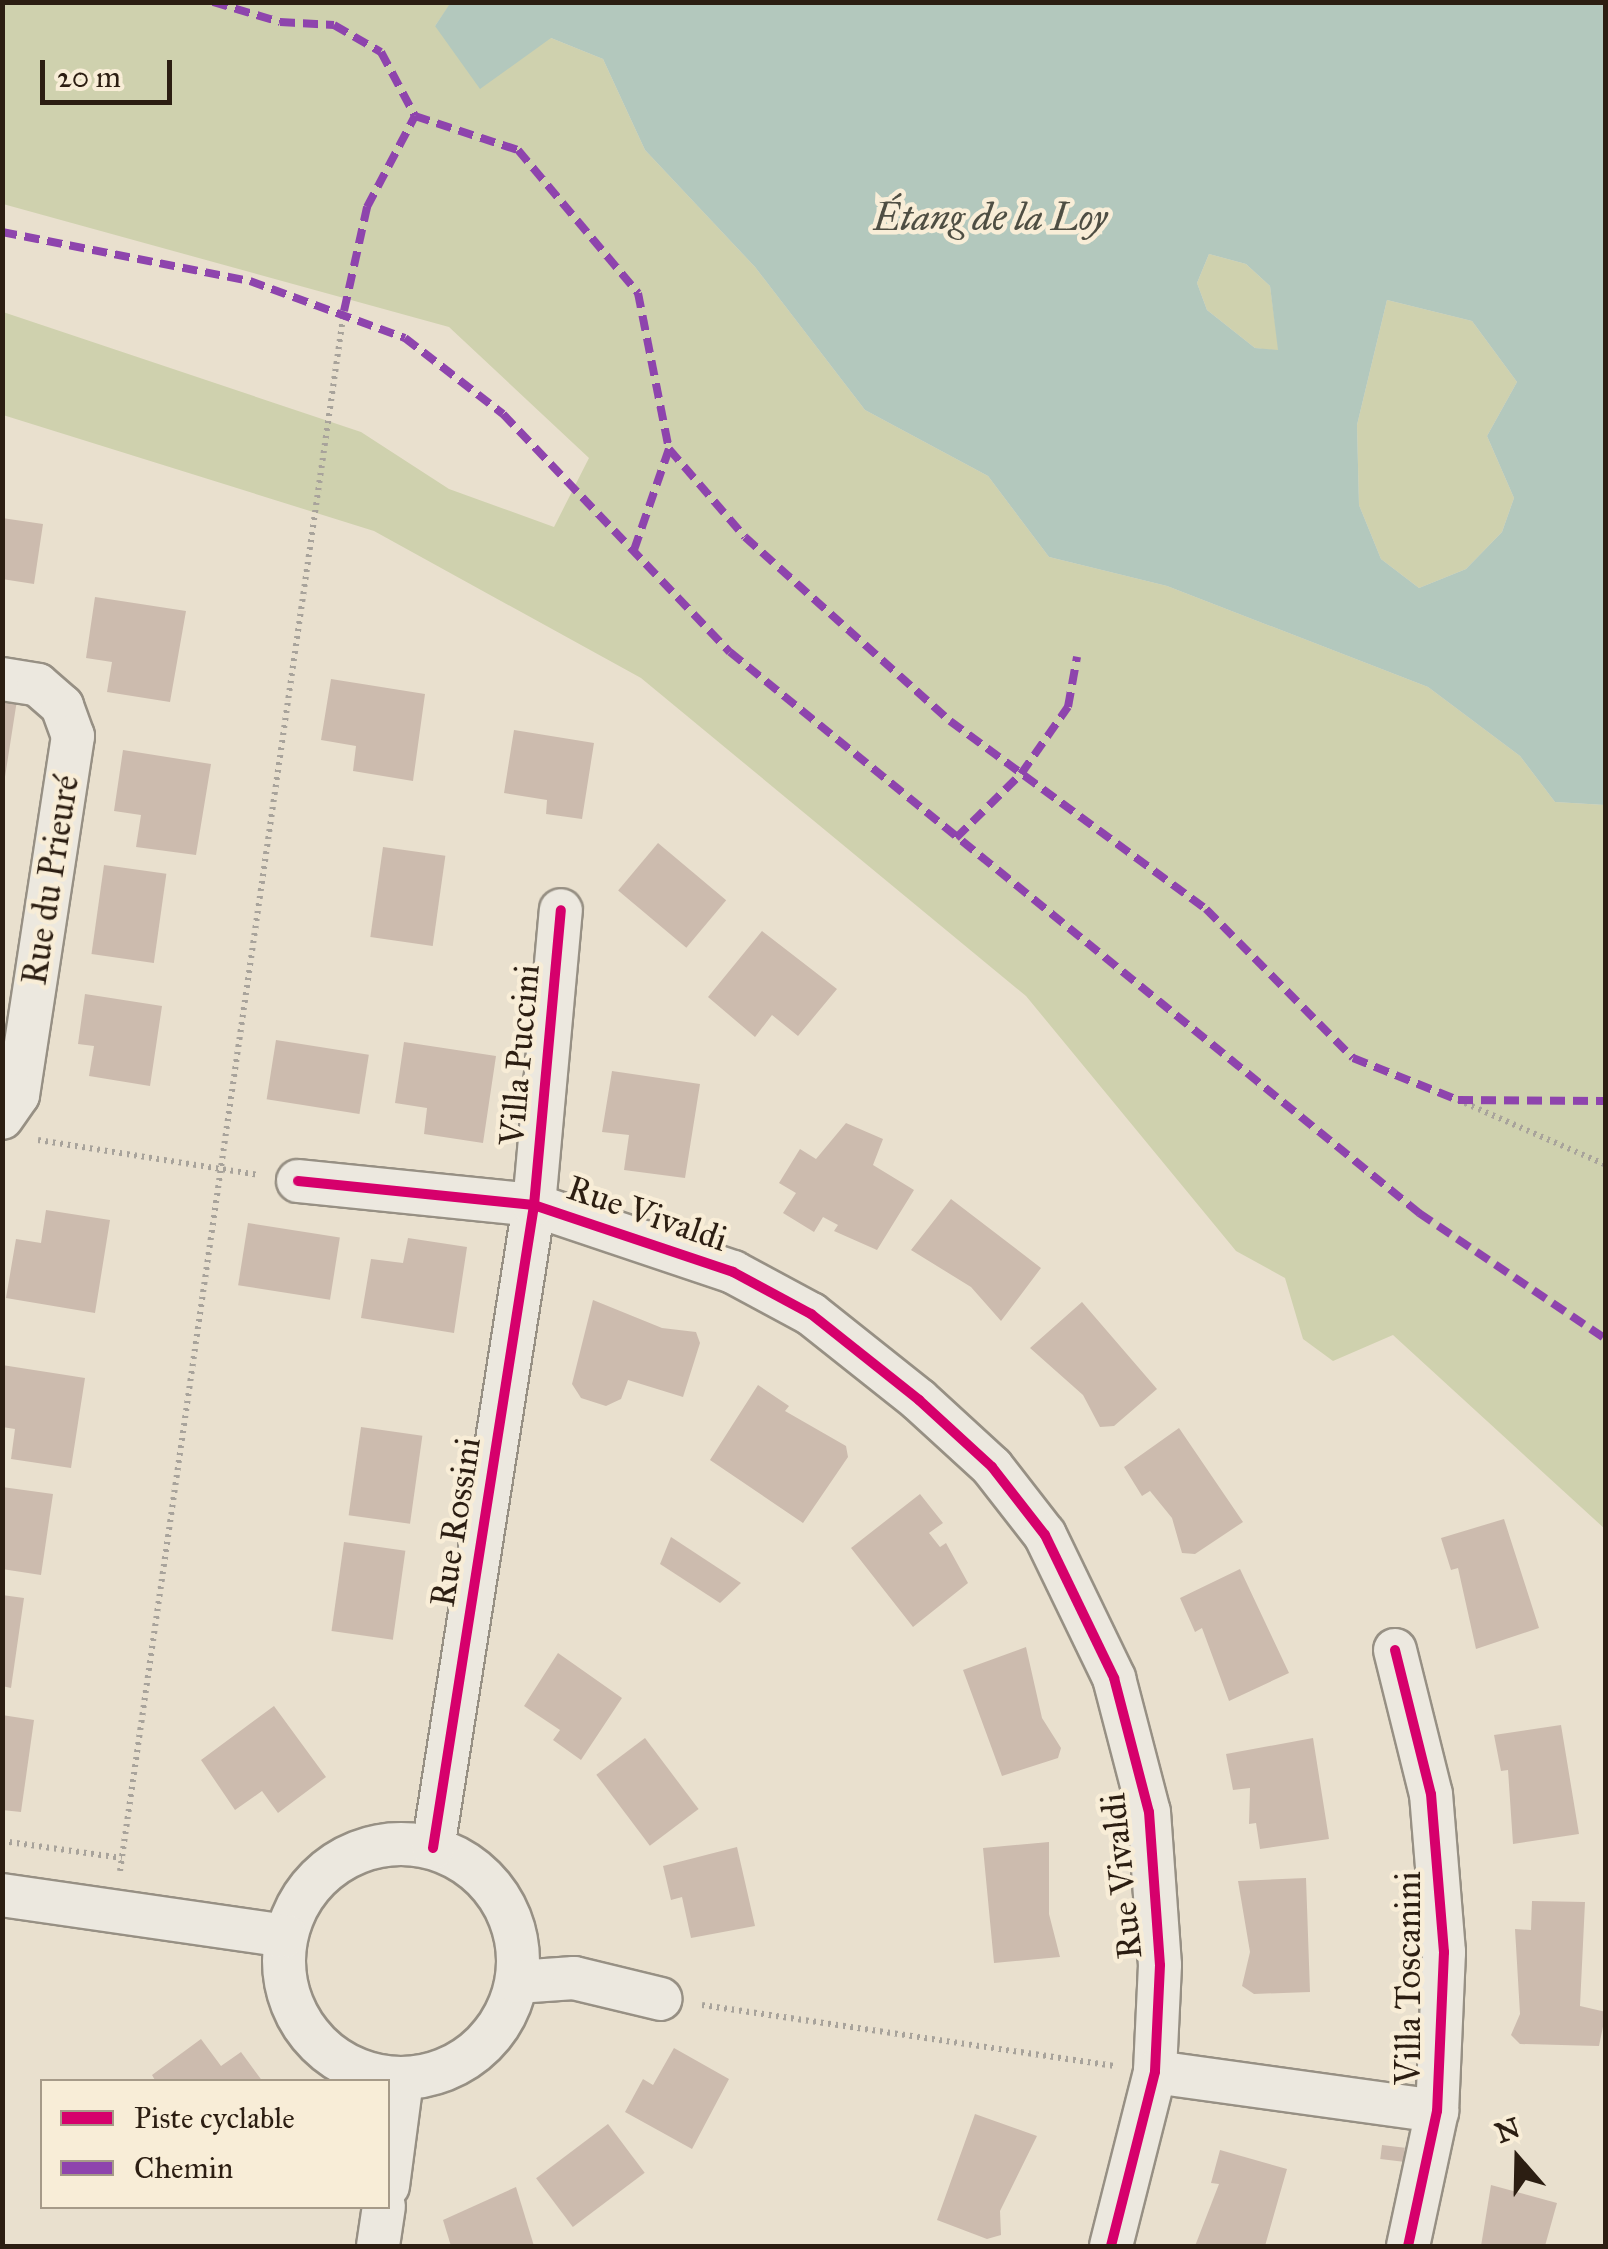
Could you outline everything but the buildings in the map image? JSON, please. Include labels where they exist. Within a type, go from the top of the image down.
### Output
[{"type":"street","name":"Rue du Prieuré","points":[[2,679],[38,685],[62,706],[73,736],[12,1128]]},
{"type":"street","name":"Villa Puccini","points":[[534,1204],[561,910]]},
{"type":"street","name":"Rue Vivaldi","points":[[298,1181],[534,1204],[733,1272],[811,1314],[992,1468],[1044,1535],[1114,1678],[1149,1812],[1160,1965],[1155,2072],[1111,2246]]},
{"type":"street","name":"Rue Rossini","points":[[433,1848],[534,1204]]},
{"type":"street","name":"Villa Toscanini","points":[[1395,1650],[1430,1794],[1444,1952],[1437,2111],[1408,2246]]},
{"type":"street","points":[[395,1844],[433,1848],[464,1862],[509,1914],[517,1982],[503,2020],[477,2050],[442,2071],[402,2078],[352,2066],[310,2035],[292,2006],[286,1936],[300,1901],[324,1872],[358,1852],[395,1844]]},
{"type":"street","points":[[2,1896],[286,1936]]},
{"type":"street","points":[[517,1982],[574,1978],[661,1999]]},
{"type":"street","name":"Villa Toscanini","points":[[1155,2072],[1437,2111]]},
{"type":"street","points":[[390,2171],[402,2078]]},
{"type":"street","points":[[378,2246],[384,2209]]},
{"type":"path","points":[[114,1912],[226,1171],[344,311]]},
{"type":"path","points":[[1458,1100],[1606,1165]]},
{"type":"path","points":[[12,1128],[226,1171]]},
{"type":"path","points":[[2,1841],[122,1858]]},
{"type":"path","points":[[661,1999],[1155,2072]]},
{"type":"green space","points":[[3,3],[451,3],[435,26],[551,38],[603,59],[645,150],[755,267],[865,410],[988,476],[1049,557],[1167,586],[1428,687],[1520,756],[1555,802],[1605,805],[1605,1529],[1393,1335],[1333,1361],[1303,1339],[1285,1278],[1236,1251],[1026,996],[641,678],[374,531],[3,415],[3,312],[361,432],[449,489],[554,527],[589,458],[449,327],[3,204]]},
{"type":"green space","points":[[1209,254],[1246,264],[1270,286],[1279,351],[1255,348],[1207,310],[1197,283]]},
{"type":"green space","points":[[1387,300],[1472,321],[1517,382],[1487,436],[1514,498],[1502,532],[1466,569],[1419,588],[1381,559],[1359,505],[1357,425]]},
{"type":"water","name":"Étang de la Loy","points":[[451,2],[1605,3],[1605,805],[1555,802],[1520,756],[1428,687],[1167,586],[1049,557],[988,476],[865,410],[755,267],[645,150],[603,59],[551,38],[480,89],[435,26]],"holes":[[[1209,254],[1246,264],[1270,286],[1278,350],[1255,348],[1207,310],[1197,283]],[[1387,300],[1472,321],[1517,382],[1487,436],[1514,498],[1502,532],[1466,569],[1419,588],[1381,559],[1359,505],[1357,425]]]},
{"type":"marked path","points":[[213,2],[280,22],[334,25],[381,52],[415,116],[518,150],[638,293],[669,449],[745,537],[950,721],[1206,909],[1353,1058],[1458,1100],[1606,1101]]},
{"type":"marked path","points":[[344,311],[367,207],[415,116]]},
{"type":"marked path","points":[[2,232],[250,281],[405,338],[503,414],[730,652],[1419,1213],[1606,1339]]},
{"type":"marked path","points":[[634,550],[669,449]]},
{"type":"marked path","points":[[956,838],[1021,774],[1068,707],[1077,657]]},
{"type":"cycle path","points":[[433,1848],[534,1205],[561,910]]},
{"type":"cycle path","points":[[298,1181],[534,1205],[733,1272],[811,1314],[919,1400],[992,1467],[1045,1535],[1114,1678],[1149,1812],[1160,1965],[1155,2072],[1111,2246]]},
{"type":"cycle path","points":[[1395,1650],[1431,1794],[1444,1952],[1437,2111],[1408,2246]]}]
